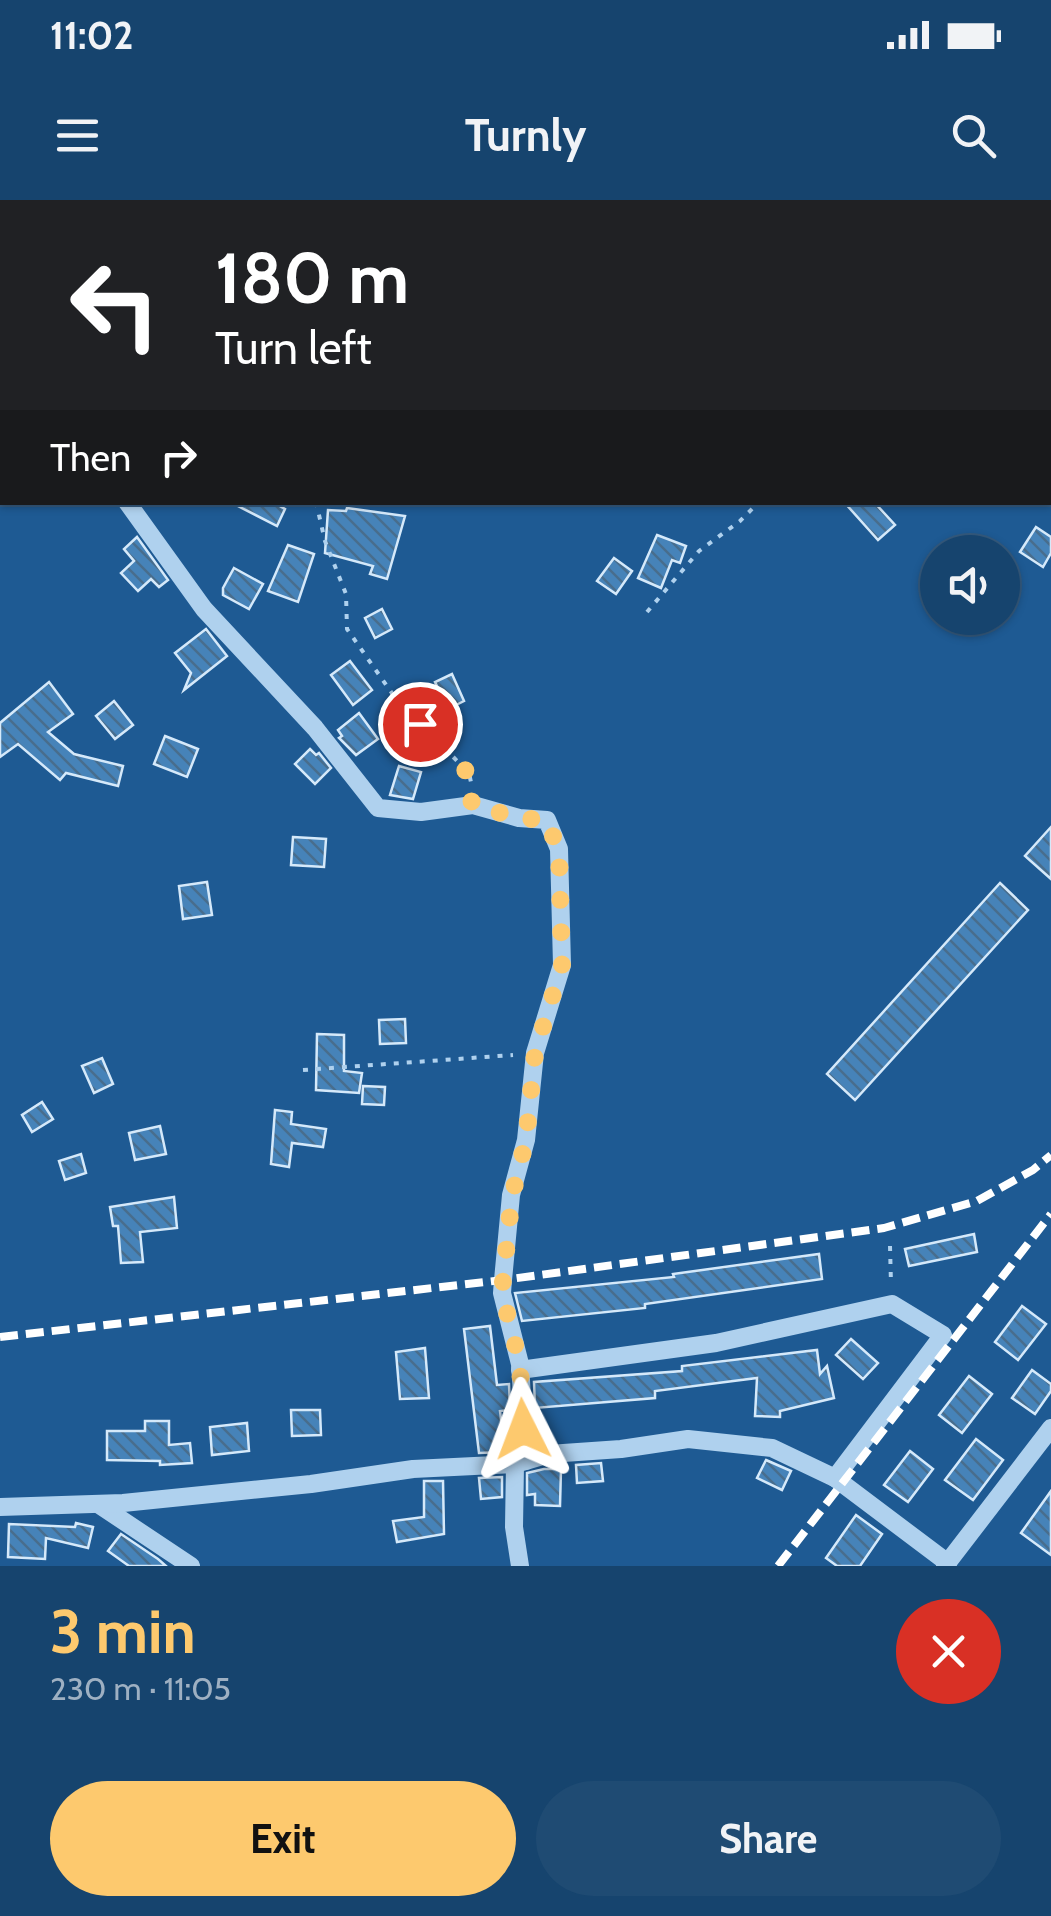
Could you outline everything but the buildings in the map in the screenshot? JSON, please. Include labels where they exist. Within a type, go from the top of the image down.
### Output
[{"type":"street","points":[[130,505],[204,608],[315,728],[378,808],[422,812],[472,805],[519,818],[546,820],[559,850],[562,965],[535,1053],[526,1140],[509,1211],[502,1293],[520,1370],[520,1463],[514,1528],[520,1566]]},
{"type":"street","points":[[520,1370],[716,1344],[892,1304],[944,1335],[835,1478]]},
{"type":"street","points":[[0,1507],[98,1504],[312,1484],[413,1469],[520,1463],[549,1454],[688,1439],[772,1448],[835,1478],[946,1564],[1051,1428]]},
{"type":"street","points":[[98,1504],[192,1566]]},
{"type":"path","points":[[317,505],[325,541],[346,594],[347,629],[396,699],[468,773],[472,805]]},
{"type":"path","points":[[647,612],[698,551],[755,505]]},
{"type":"path","points":[[303,1070],[535,1053]]},
{"type":"path","points":[[890,1246],[892,1304]]},
{"type":"railway","points":[[0,1337],[503,1280],[884,1228],[977,1201],[1033,1170],[1051,1155]]},
{"type":"railway","points":[[778,1566],[1051,1214]]},
{"type":"route","points":[[420,724],[468,773],[472,805],[519,818],[546,820],[559,850],[562,965],[535,1053],[526,1140],[505,1242],[502,1293],[520,1364],[523,1429]]}]
